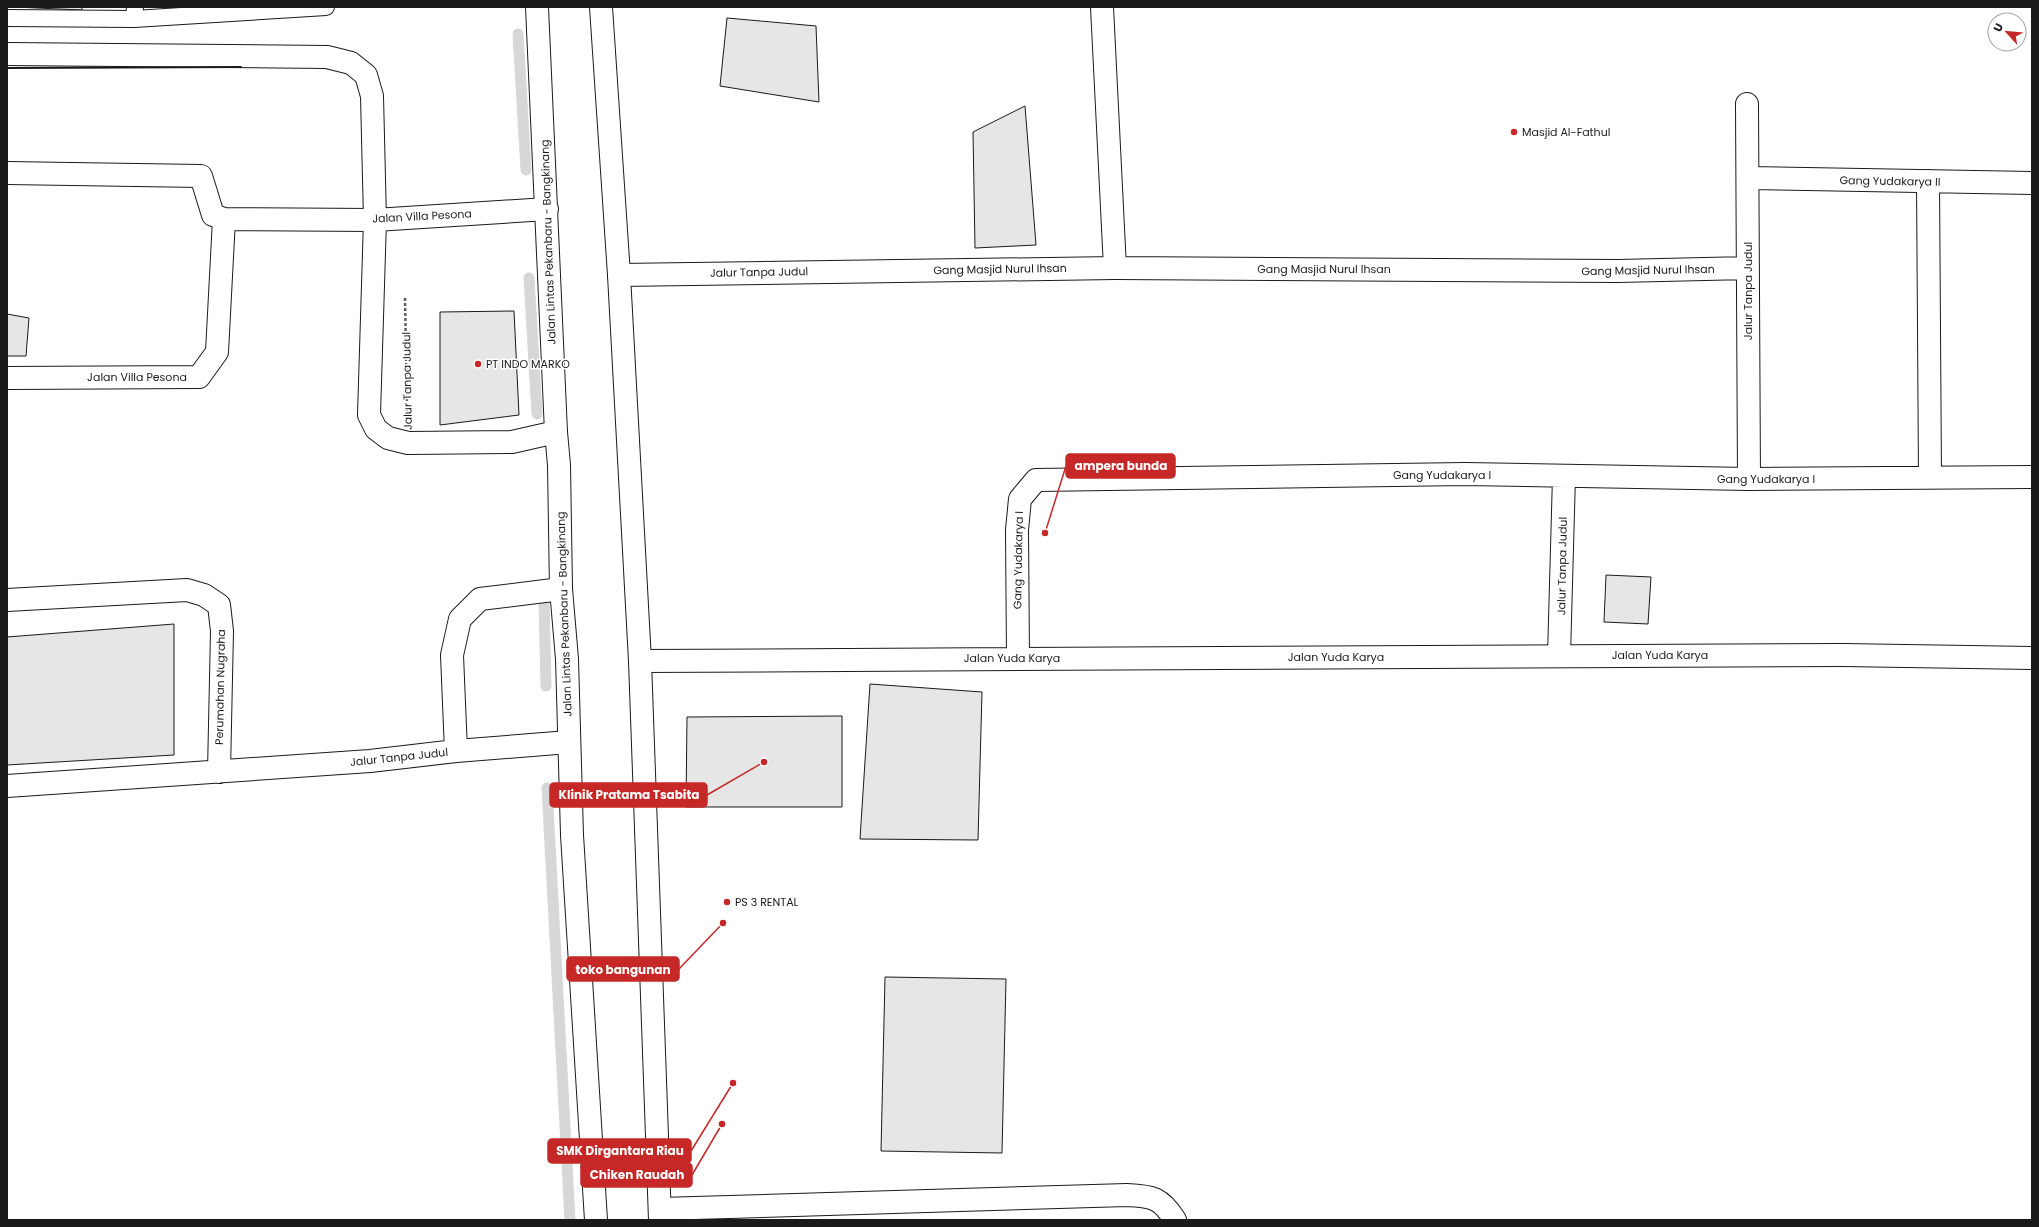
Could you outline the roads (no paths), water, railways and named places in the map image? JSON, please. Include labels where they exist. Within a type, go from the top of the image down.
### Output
[{"type":"main road","name":"Jalan Lintas Pekanbaru - Bangkinang","points":[[537,7],[556,432],[559,465],[561,589],[567,659],[572,835],[596,1220]]},
{"type":"main road","points":[[602,7],[619,274],[640,661],[660,1215],[1127,1194],[1147,1196],[1166,1205],[1175,1220]]},
{"type":"main road","points":[[1102,7],[1115,268]]},
{"type":"main road","points":[[7,54],[327,57],[350,63],[366,76],[372,96],[375,220]]},
{"type":"main road","name":"Jalur Tanpa Judul","points":[[1747,104],[1749,479]]},
{"type":"main road","points":[[7,174],[201,176],[213,215],[224,219]]},
{"type":"main road","name":"Gang Yudakarya II","points":[[1748,178],[2032,183]]},
{"type":"main road","points":[[1928,181],[1930,478]]},
{"type":"main road","name":"Jalan Villa Pesona","points":[[7,378],[199,377],[217,352],[224,219],[375,220],[547,209]]},
{"type":"main road","name":"Jalur Tanpa Judul","points":[[375,220],[369,415],[376,429],[388,438],[408,443],[512,442],[556,432]]},
{"type":"main road","name":"Gang Masjid Nurul Ihsan","points":[[900,270],[1115,268],[1610,271],[1748,268]]},
{"type":"main road","name":"Jalur Tanpa Judul","points":[[619,274],[900,270]]},
{"type":"main road","name":"Gang Yudakarya I","points":[[1018,658],[1017,530],[1019,506],[1020,499],[1036,480],[1465,474],[1749,479],[2032,477]]},
{"type":"main road","name":"Jalur Tanpa Judul","points":[[1559,656],[1564,476]]},
{"type":"main road","name":"Jalur Tanpa Judul","points":[[219,772],[370,761],[456,751],[452,655],[460,619],[480,599],[561,589]]},
{"type":"main road","name":"Perumahan Nugraha","points":[[7,600],[187,590],[204,595],[219,605],[222,631],[219,772]]},
{"type":"main road","name":"Jalan Yuda Karya","points":[[640,661],[1843,655],[2032,658]]},
{"type":"main road","points":[[456,751],[569,742]]},
{"type":"main road","points":[[7,786],[219,772]]},
{"type":"lane","points":[[7,18],[326,7]]},
{"type":"waterway","points":[[518,34],[526,170]]},
{"type":"waterway","points":[[529,278],[537,414]]},
{"type":"waterway","points":[[544,600],[546,686]]},
{"type":"waterway","points":[[547,788],[570,1220]]},
{"type":"place","name":"Masjid Al-Fathul","points":[[1514,132]]},
{"type":"place","name":"PT INDO MARKO","points":[[478,364]]},
{"type":"place","name":"ampera bunda","points":[[1045,533]]},
{"type":"place","name":"Klinik Pratama Tsabita","points":[[764,762]]},
{"type":"place","name":"PS 3 RENTAL","points":[[727,902]]},
{"type":"place","name":"toko bangunan","points":[[723,923]]},
{"type":"place","name":"SMK Dirgantara Riau","points":[[733,1083]]},
{"type":"place","name":"Chiken Raudah","points":[[722,1124]]}]
